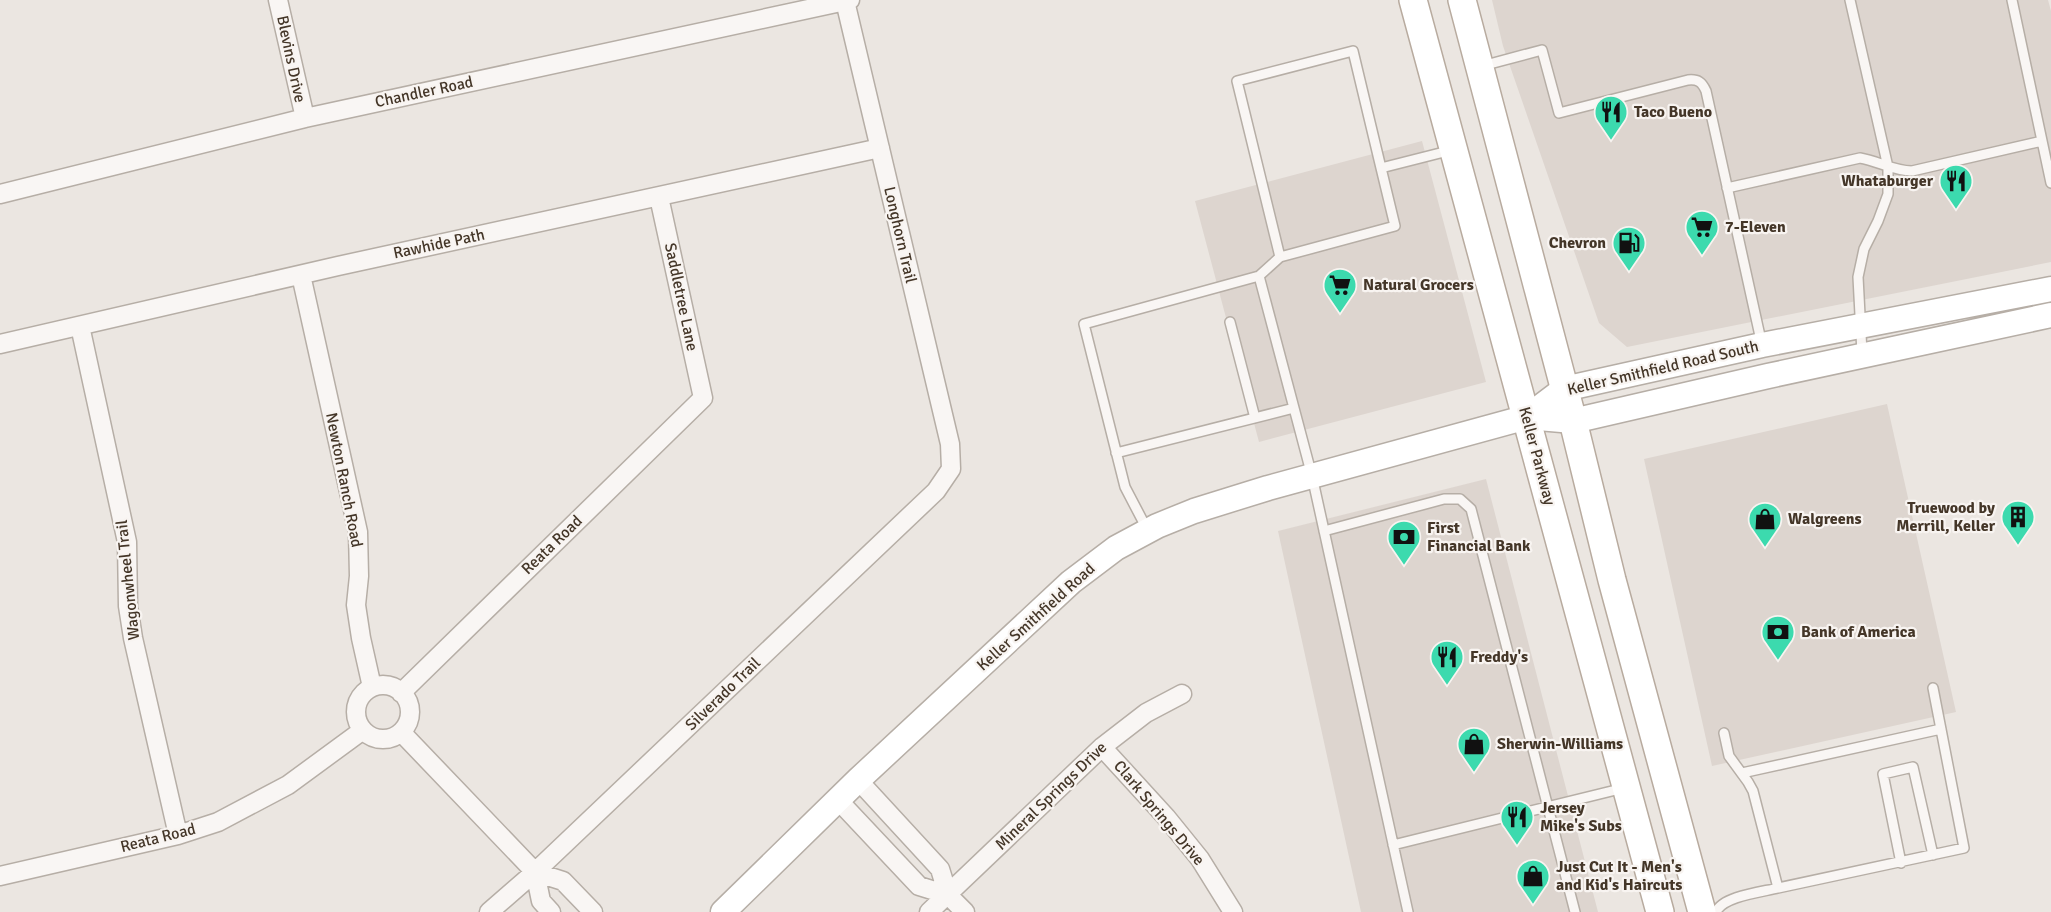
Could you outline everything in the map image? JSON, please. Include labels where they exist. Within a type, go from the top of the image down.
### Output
[{"type":"main road","name":"Keller Parkway","points":[[1413,0],[1660,912]]},
{"type":"main road","points":[[1462,0],[1573,422],[1612,580],[1702,912]]},
{"type":"main road","name":"Keller Smithfield Road South","points":[[1527,417],[1564,389],[1762,345],[2051,289]]},
{"type":"main road","name":"Keller Smithfield Road South","points":[[1527,417],[1573,422],[2051,315]]},
{"type":"main road","name":"Keller Smithfield Road","points":[[723,912],[858,780],[1071,582],[1116,548],[1194,511],[1231,499],[1527,417]]},
{"type":"main road","points":[[1626,788],[1638,786],[1655,794],[1676,814]]},
{"type":"street","name":"Blevins Drive","points":[[278,0],[304,118]]},
{"type":"street","name":"Chandler Road","points":[[0,194],[304,118],[848,1]]},
{"type":"street","name":"Longhorn Trail","points":[[848,1],[950,444],[951,469]]},
{"type":"street","name":"Rawhide Path","points":[[0,344],[301,275],[880,148]]},
{"type":"street","name":"Saddletree Lane","points":[[659,197],[703,398]]},
{"type":"street","name":"Newton Ranch Road","points":[[301,275],[358,532],[356,605],[372,687]]},
{"type":"street","name":"Wagonwheel Trail","points":[[80,326],[127,542],[128,606],[133,638],[178,835]]},
{"type":"street","name":"Reata Road","points":[[401,693],[703,398]]},
{"type":"street","name":"Silverado Trail","points":[[489,912],[535,872],[936,491],[951,469]]},
{"type":"street","points":[[387,686],[401,693],[407,700],[409,717],[400,732],[385,739],[369,735],[363,730],[358,723],[356,706],[365,692],[372,687],[387,686]]},
{"type":"street","name":"Mineral Springs Drive","points":[[929,912],[1102,747],[1146,713],[1182,694]]},
{"type":"street","name":"Reata Road","points":[[0,876],[178,835],[218,822],[288,785],[363,730]]},
{"type":"street","points":[[400,732],[535,872],[563,881],[593,912]]},
{"type":"street","name":"Clark Springs Drive","points":[[1102,747],[1193,850],[1233,912]]},
{"type":"street","points":[[858,780],[940,869],[948,895],[964,912]]},
{"type":"street","points":[[838,800],[919,886],[948,895]]},
{"type":"street","points":[[535,872],[541,901],[550,912]]},
{"type":"lane","points":[[1850,0],[1888,167],[1888,194],[1864,249],[1858,277],[1862,356]]},
{"type":"lane","points":[[2012,0],[2051,183]]},
{"type":"lane","points":[[1479,67],[1542,50],[1560,113],[1688,80],[1702,83],[1706,91],[1762,345]]},
{"type":"lane","points":[[1148,531],[1125,487],[1084,324],[1259,276],[1280,257],[1395,226],[1353,51],[1237,81],[1280,257]]},
{"type":"lane","points":[[1727,188],[1860,158],[1876,160],[1900,171],[1912,171],[2042,141]]},
{"type":"lane","points":[[1381,168],[1455,149]]},
{"type":"lane","points":[[1259,276],[1312,476],[1408,912]]},
{"type":"lane","points":[[1230,322],[1255,418]]},
{"type":"lane","points":[[1116,453],[1294,408]]},
{"type":"lane","points":[[1324,531],[1444,499],[1460,499],[1472,509],[1575,912]]},
{"type":"lane","points":[[1716,912],[1719,906],[1728,900],[1964,849],[1933,688]]},
{"type":"lane","points":[[1742,773],[1941,729]]},
{"type":"lane","points":[[1724,733],[1729,756],[1753,791],[1778,888]]},
{"type":"lane","points":[[1901,863],[1883,774],[1913,766],[1934,855]]},
{"type":"lane","points":[[1393,845],[1626,788]]},
{"type":"shaded area","points":[[1492,0],[2048,0],[2051,11],[2051,262],[1627,347],[1599,323],[1503,46]]},
{"type":"shaded area","points":[[1422,141],[1486,382],[1259,442],[1195,201]]},
{"type":"shaded area","points":[[1887,404],[1956,712],[1712,766],[1644,459]]},
{"type":"shaded area","points":[[1486,479],[1598,912],[1361,912],[1278,531]]},
{"type":"place","name":"Taco Bueno","points":[[1611,141]]},
{"type":"place","name":"Whataburger","points":[[1956,210]]},
{"type":"place","name":"7-Eleven","points":[[1702,256]]},
{"type":"place","name":"Chevron","points":[[1629,272]]},
{"type":"place","name":"Natural Grocers","points":[[1340,314]]},
{"type":"place","name":"Truewood by Merrill, Keller","points":[[2018,546]]},
{"type":"place","name":"Walgreens","points":[[1765,548]]},
{"type":"place","name":"First Financial Bank","points":[[1404,566]]},
{"type":"place","name":"Bank of America","points":[[1778,661]]},
{"type":"place","name":"Freddy's","points":[[1447,686]]},
{"type":"place","name":"Sherwin-Williams","points":[[1474,773]]},
{"type":"place","name":"Jersey Mike's Subs","points":[[1517,846]]},
{"type":"place","name":"Just Cut It - Men's and Kid's Haircuts","points":[[1533,905]]}]
